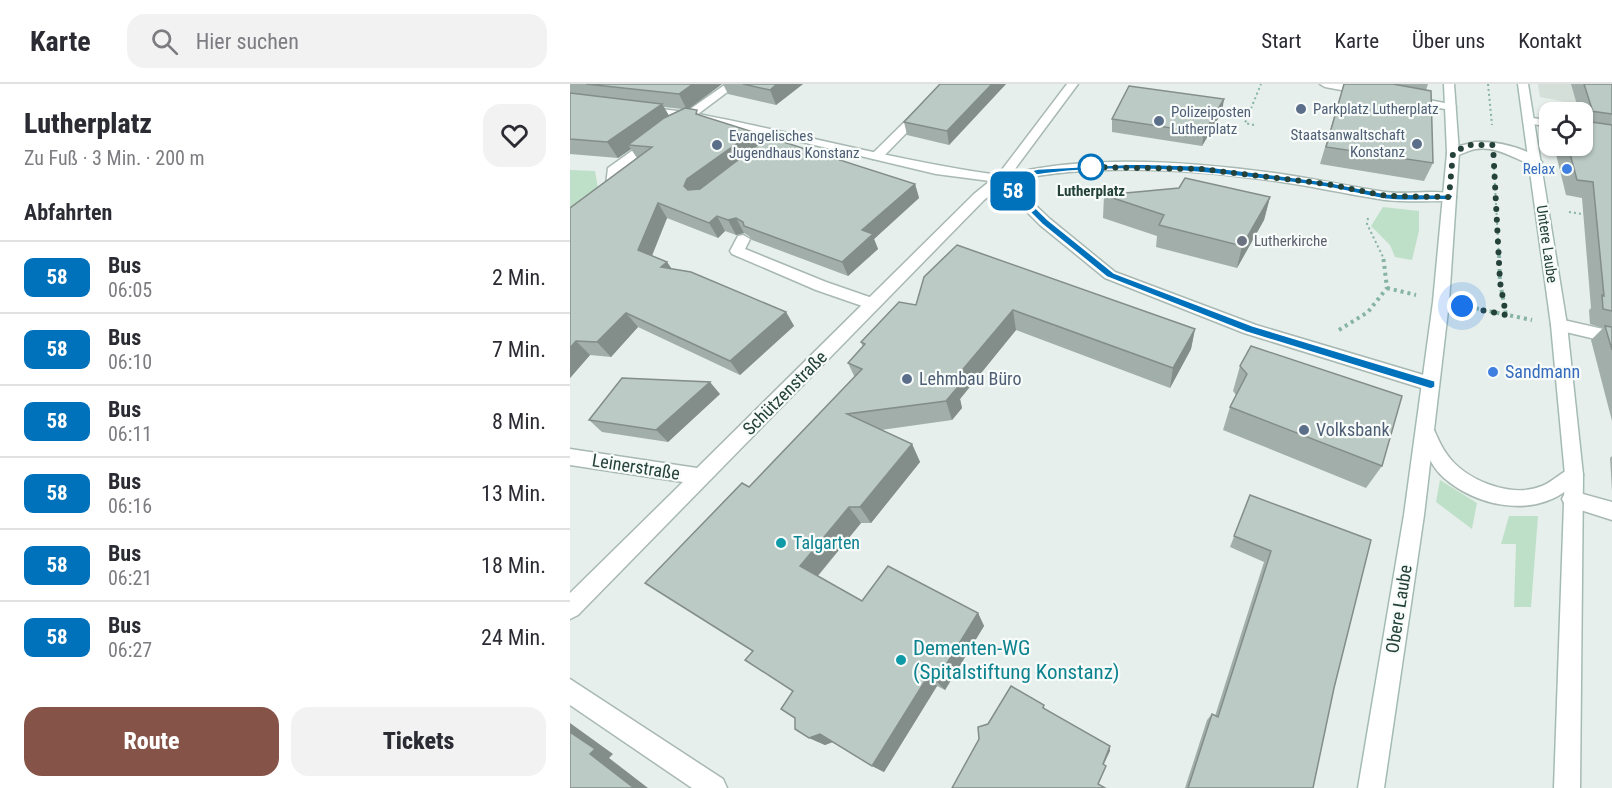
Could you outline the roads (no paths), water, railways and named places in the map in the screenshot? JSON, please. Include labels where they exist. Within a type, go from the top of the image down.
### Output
[{"type":"street","points":[[570,220],[612,186],[612,171],[667,129],[690,116],[733,84]]},
{"type":"street","points":[[877,156],[949,84]]},
{"type":"street","points":[[1001,179],[1073,84]]},
{"type":"street","points":[[1325,84],[1450,107]]},
{"type":"street","points":[[636,110],[690,116],[785,134],[936,170],[1001,179],[1038,171],[1135,166],[1201,169],[1327,184],[1372,194],[1425,198],[1449,197],[1453,153],[1449,84]]},
{"type":"street","name":"Untere Laube","points":[[1523,84],[1531,121],[1559,325]]},
{"type":"street","points":[[1531,121],[1539,122]]},
{"type":"street","points":[[766,148],[785,134]]},
{"type":"street","points":[[1453,153],[1468,145],[1493,145],[1536,162]]},
{"type":"street","points":[[1001,179],[1045,222],[1110,275],[1250,329],[1431,384]]},
{"type":"street","name":"Schützenstraße","points":[[570,608],[979,197],[1001,179]]},
{"type":"street","name":"Obere Laube","points":[[1371,788],[1414,515],[1441,302],[1449,197]]},
{"type":"street","points":[[743,239],[737,251],[873,304]]},
{"type":"street","points":[[1567,788],[1574,475],[1559,325],[1612,337]]},
{"type":"street","points":[[1425,429],[1440,460],[1463,479],[1498,497],[1524,499],[1547,493],[1574,475]]},
{"type":"street","name":"Leinerstraße","points":[[570,457],[702,477]]},
{"type":"street","points":[[1572,499],[1612,511]]},
{"type":"street","points":[[570,691],[714,788]]},
{"type":"place","name":"Parkplatz Lutherplatz","points":[[1301,109]]},
{"type":"place","name":"Polizeiposten Lutherplatz","points":[[1159,121]]},
{"type":"place","name":"Staatsanwaltschaft Konstanz","points":[[1417,144]]},
{"type":"place","name":"Evangelisches Jugendhaus Konstanz","points":[[717,145]]},
{"type":"place","name":"Lutherplatz","points":[[1091,167]]},
{"type":"place","name":"Relax","points":[[1567,169]]},
{"type":"place","name":"Lutherkirche","points":[[1242,241]]},
{"type":"place","name":"Sandmann","points":[[1493,372]]},
{"type":"place","name":"Lehmbau Büro","points":[[907,379]]},
{"type":"place","name":"Volksbank","points":[[1304,430]]},
{"type":"place","name":"Talgarten","points":[[781,543]]},
{"type":"place","name":"Dementen-WG (Spitalstiftung Konstanz)","points":[[901,660]]}]
